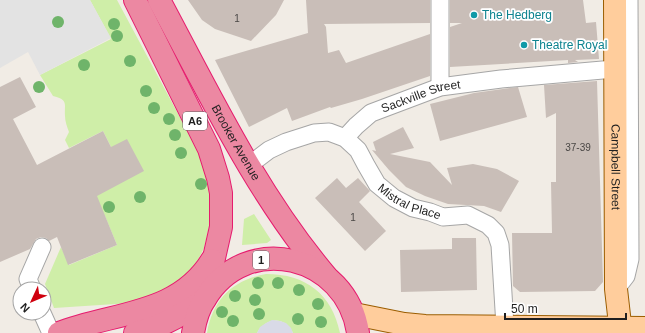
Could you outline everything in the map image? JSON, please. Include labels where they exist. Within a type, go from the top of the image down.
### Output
[{"type":"highway","name":"A6","points":[[135,0],[206,144],[214,163],[218,178],[222,211],[221,227],[205,298]]},
{"type":"highway","name":"Brooker Avenue","points":[[159,0],[248,166],[284,221],[326,276]]},
{"type":"highway","points":[[58,333],[82,325],[135,313],[164,301],[182,291],[197,279],[207,268],[216,250]]},
{"type":"highway","name":"1","points":[[193,333],[198,312],[205,298],[219,281],[237,268],[258,260],[269,259],[292,260],[313,268],[326,276],[343,293],[356,324]]},
{"type":"highway","name":"1","points":[[135,333],[159,326],[172,320],[205,298]]},
{"type":"main road","name":"Campbell Street","points":[[615,0],[614,69],[616,289],[621,331]]},
{"type":"main road","points":[[356,324],[505,326],[621,331],[645,328]]},
{"type":"street","points":[[440,0],[440,87]]},
{"type":"street","points":[[616,289],[626,276],[630,259],[629,0]]},
{"type":"street","name":"Sackville Street","points":[[345,138],[356,126],[372,114],[440,87],[500,79],[614,69]]},
{"type":"street","points":[[248,166],[273,148],[314,133],[329,132],[345,138]]},
{"type":"street","name":"Mistral Place","points":[[345,138],[358,150],[377,184],[394,198],[413,208],[443,217],[468,216],[488,225],[496,233],[500,245],[505,326]]},
{"type":"street","points":[[29,281],[28,279],[42,247]]},
{"type":"street","points":[[46,321],[51,333]]},
{"type":"green space","points":[[90,0],[117,0],[205,164],[211,194],[209,227],[204,248],[197,262],[191,270],[174,286],[131,303],[54,308],[52,303],[52,281],[46,281],[61,247],[69,265],[117,245],[105,216],[89,200],[111,147],[103,131],[69,148],[65,140],[69,132],[65,120],[65,103],[61,99],[53,96],[40,75],[111,39]]},
{"type":"green space","points":[[254,214],[271,240],[267,243],[242,245],[244,219]]},
{"type":"green space","points":[[266,274],[293,278],[305,282],[315,289],[324,297],[331,307],[340,333],[293,333],[290,327],[280,321],[270,321],[257,333],[207,333],[214,310],[226,293],[234,286],[244,281]]},
{"type":"shaded area","points":[[0,0],[90,0],[111,38],[40,75],[28,52],[0,68]]},
{"type":"shaded area","points":[[272,320],[286,323],[291,328],[293,333],[257,333],[260,327]]},
{"type":"building","points":[[188,0],[284,0],[276,15],[251,41],[215,29],[202,20]]},
{"type":"building","points":[[306,0],[430,0],[430,23],[324,24],[326,27],[328,53],[339,50],[346,63],[430,34],[430,76],[362,99],[331,108],[330,107],[292,121],[287,108],[249,127],[215,60],[308,33]]},
{"type":"building","points":[[450,0],[583,0],[586,23],[596,22],[599,59],[575,60],[578,62],[568,63],[568,60],[450,67],[450,27],[462,23],[450,23]]},
{"type":"building","points":[[20,77],[36,107],[13,119],[37,165],[103,131],[111,147],[127,139],[144,171],[97,196],[117,245],[68,265],[57,237],[49,241],[46,238],[41,237],[36,239],[30,249],[0,262],[0,87]]},
{"type":"building","points":[[597,81],[603,282],[595,291],[520,292],[513,286],[512,233],[552,233],[551,182],[556,182],[556,113],[546,118],[544,85]]},
{"type":"building","points":[[518,87],[527,117],[440,141],[430,104],[474,93]]},
{"type":"building","points":[[403,127],[414,148],[390,154],[430,162],[452,185],[447,168],[473,164],[497,169],[519,181],[501,212],[484,206],[448,204],[425,196],[406,187],[372,150],[376,151],[373,142]]},
{"type":"building","points":[[337,178],[346,188],[358,178],[370,191],[359,202],[386,231],[365,251],[315,198]]},
{"type":"building","points":[[452,238],[476,238],[477,290],[401,292],[400,250],[452,249]]},
{"type":"place","name":"The Hedberg","points":[[474,15]]},
{"type":"place","name":"Theatre Royal","points":[[524,45]]}]
